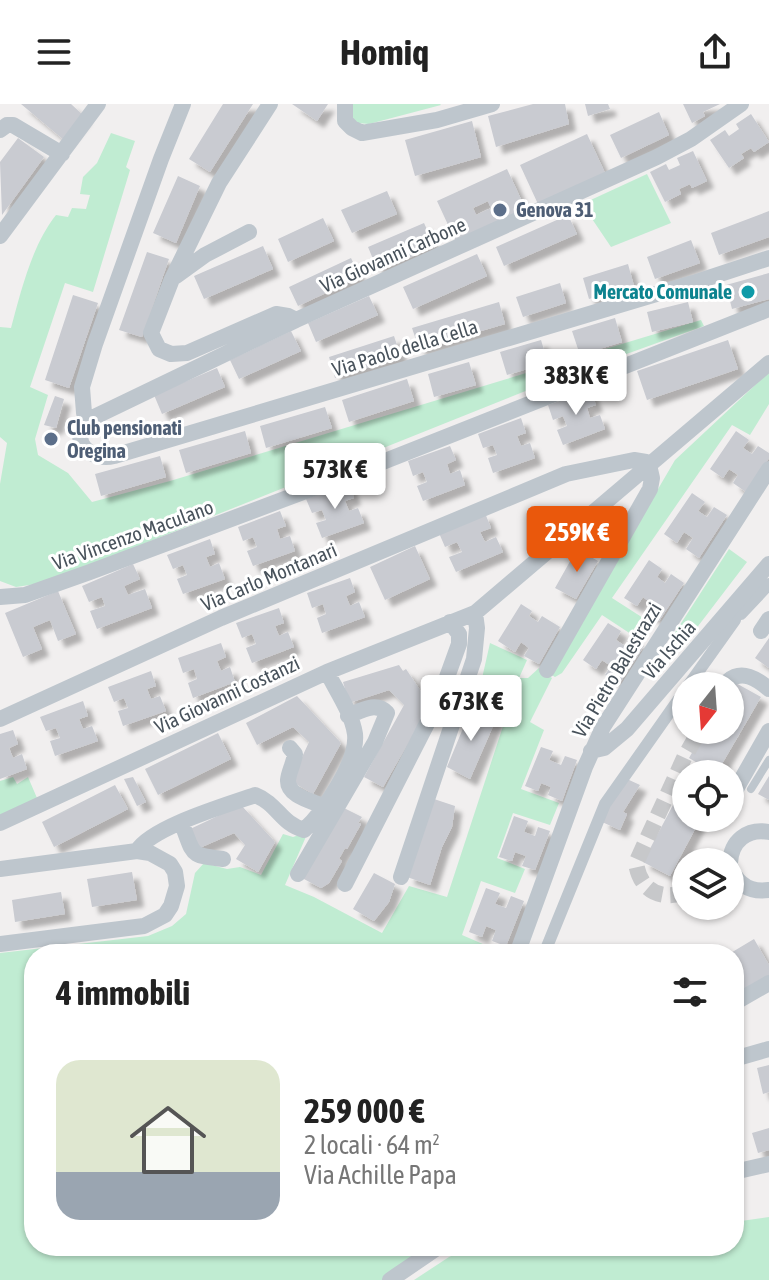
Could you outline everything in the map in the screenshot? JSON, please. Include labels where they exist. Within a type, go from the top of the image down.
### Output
[{"type":"street","points":[[0,236],[98,104]]},
{"type":"street","name":"Via Paolo della Cella","points":[[183,104],[115,285],[86,373],[82,400],[88,420],[81,431],[85,450],[97,458],[114,456],[769,258]]},
{"type":"street","points":[[270,104],[219,183],[172,279],[151,333],[155,343],[165,352],[187,353],[276,314],[296,320]]},
{"type":"street","points":[[345,104],[344,115],[348,125],[362,133],[437,120],[492,104]]},
{"type":"street","name":"Via Giovanni Carbone","points":[[88,420],[296,320],[657,157],[691,139],[741,104]]},
{"type":"street","points":[[0,130],[13,125],[62,154]]},
{"type":"street","points":[[172,279],[205,255],[249,232]]},
{"type":"street","name":"Via Vincenzo Maculano","points":[[0,597],[25,595],[90,572],[375,465],[769,309]]},
{"type":"street","points":[[401,877],[474,659],[475,613],[769,363]]},
{"type":"street","name":"Via Carlo Montanari","points":[[0,719],[221,618],[566,474],[634,460],[649,465]]},
{"type":"street","points":[[547,670],[650,489],[652,478],[649,465]]},
{"type":"street","name":"Via Pietro Balestrazzi","points":[[521,944],[591,751],[603,727],[769,469]]},
{"type":"street","name":"Via Ischia","points":[[591,751],[604,748],[627,729],[769,564]]},
{"type":"street","points":[[698,672],[738,617],[769,584]]},
{"type":"street","name":"Via Giovanni Costanzi","points":[[0,823],[327,672],[475,613]]},
{"type":"street","points":[[345,884],[438,702],[459,644],[459,634],[450,622]]},
{"type":"street","points":[[137,851],[142,842],[181,822],[255,795],[266,799],[290,826],[304,830],[323,806],[354,754],[355,732],[327,672]]},
{"type":"street","points":[[744,676],[769,689]]},
{"type":"street","points":[[298,874],[375,742],[387,713],[383,708],[373,706],[348,716]]},
{"type":"street","points":[[548,944],[605,804],[672,708]]},
{"type":"street","points":[[744,787],[769,731]]},
{"type":"street","points":[[290,748],[295,754],[288,782],[290,789],[323,806]]},
{"type":"street","points":[[181,822],[195,854],[223,859]]},
{"type":"street","points":[[734,848],[740,838],[757,830],[769,832]]},
{"type":"street","points":[[0,869],[137,851],[160,857],[175,872],[175,896],[165,915],[144,926],[0,944]]},
{"type":"street","points":[[744,886],[756,891],[769,890]]},
{"type":"street","points":[[744,997],[769,983]]},
{"type":"street","points":[[744,1056],[769,1049]]},
{"type":"street","points":[[744,1174],[769,1164]]},
{"type":"street","points":[[390,1280],[425,1256]]},
{"type":"lane","points":[[744,788],[769,760]]},
{"type":"green space","points":[[351,104],[441,105],[369,124],[358,123],[352,118]]},
{"type":"green space","points":[[111,133],[135,141],[126,167],[130,170],[93,292],[65,283],[30,387],[48,395],[35,439],[38,455],[68,473],[92,502],[701,320],[704,326],[538,386],[111,557],[36,584],[16,587],[0,581],[0,484],[7,443],[0,437],[0,327],[11,328],[34,254],[56,215],[68,217],[72,208],[86,209],[90,195],[80,194],[83,177],[97,163]]},
{"type":"green space","points":[[647,174],[671,223],[611,247],[582,204]]},
{"type":"green space","points":[[769,372],[769,404],[750,435],[732,425],[612,598],[651,623],[640,640],[602,615],[562,673],[555,677],[550,674],[675,460]]},
{"type":"green space","points":[[729,549],[747,562],[676,655],[667,645]]},
{"type":"green space","points":[[490,643],[527,660],[519,678],[528,678],[539,668],[552,678],[530,722],[544,730],[521,789],[559,803],[550,825],[513,813],[497,858],[525,869],[515,893],[481,881],[462,935],[483,944],[78,944],[148,936],[172,926],[186,914],[195,873],[204,863],[227,869],[240,867],[261,875],[283,834],[293,837],[308,832],[285,885],[382,933],[409,886],[447,897],[508,711],[478,696]]},
{"type":"green space","points":[[13,777],[17,784],[28,777],[37,798],[0,815],[0,781]]},
{"type":"green space","points":[[24,950],[24,1256],[419,1256],[383,1280],[0,1280],[0,953]]},
{"type":"green space","points":[[769,1217],[769,1280],[414,1280],[451,1256],[744,1256],[744,1221]]},
{"type":"building","points":[[21,104],[71,104],[84,116],[64,140]]},
{"type":"building","points":[[223,104],[253,104],[210,172],[189,159]]},
{"type":"building","points":[[292,104],[328,104],[317,121]]},
{"type":"building","points":[[533,104],[565,104],[569,124],[496,147],[488,116]]},
{"type":"building","points":[[585,104],[608,104],[610,109],[588,116]]},
{"type":"building","points":[[683,104],[720,104],[703,112],[705,116],[692,123]]},
{"type":"building","points":[[659,112],[669,135],[621,158],[610,135]]},
{"type":"building","points":[[751,114],[769,142],[754,152],[751,148],[741,154],[744,158],[729,168],[710,140],[725,130],[729,136],[739,129],[736,124]]},
{"type":"building","points":[[472,121],[481,157],[415,176],[405,140]]},
{"type":"building","points":[[587,134],[605,173],[538,204],[520,165]]},
{"type":"building","points":[[18,138],[44,157],[2,215],[0,162]]},
{"type":"building","points":[[693,151],[707,181],[692,188],[690,184],[679,189],[681,194],[665,202],[650,172],[666,164],[669,170],[680,165],[677,158]]},
{"type":"building","points":[[507,169],[526,210],[456,242],[437,201]],"holes":[[[488,201],[491,208],[476,215],[473,208]]]},
{"type":"building","points":[[178,176],[200,186],[176,243],[153,233]]},
{"type":"building","points":[[387,191],[397,214],[352,233],[341,210]]},
{"type":"building","points":[[769,211],[769,237],[719,255],[711,233]]},
{"type":"building","points":[[568,215],[577,234],[504,266],[496,247]]},
{"type":"building","points":[[323,218],[334,241],[288,262],[278,239]]},
{"type":"building","points":[[424,223],[435,247],[378,271],[368,247]]},
{"type":"building","points":[[691,240],[700,263],[655,279],[647,257]]},
{"type":"building","points":[[263,246],[273,269],[204,299],[194,276]]},
{"type":"building","points":[[147,252],[169,259],[142,337],[119,330]]},
{"type":"building","points":[[477,254],[487,276],[413,309],[403,287]]},
{"type":"building","points":[[351,258],[360,277],[298,306],[289,287]]},
{"type":"building","points":[[628,264],[634,286],[589,299],[583,278]]},
{"type":"building","name":"Mercato Comunale","points":[[769,273],[769,299],[732,309],[726,285]]},
{"type":"building","points":[[560,283],[566,303],[523,317],[516,297]]},
{"type":"building","points":[[73,295],[98,303],[69,388],[45,380]]},
{"type":"building","points":[[369,296],[378,315],[316,342],[308,323]]},
{"type":"building","points":[[499,302],[505,324],[419,349],[412,328]]},
{"type":"building","points":[[688,302],[693,322],[652,332],[647,312]]},
{"type":"building","points":[[615,318],[622,342],[580,355],[572,331]]},
{"type":"building","points":[[291,331],[301,351],[239,379],[230,360]]},
{"type":"building","points":[[394,336],[401,357],[335,378],[329,357]]},
{"type":"building","points":[[541,340],[548,363],[507,375],[500,352]]},
{"type":"building","points":[[728,340],[738,369],[647,400],[637,371]]},
{"type":"building","points":[[469,362],[476,385],[434,397],[428,374]]},
{"type":"building","points":[[217,368],[225,387],[162,414],[154,395]]},
{"type":"building","points":[[407,379],[414,401],[349,422],[342,400]]},
{"type":"building","points":[[590,390],[596,405],[587,408],[590,418],[600,415],[605,429],[563,445],[557,430],[567,426],[563,416],[553,420],[548,405]]},
{"type":"building","points":[[55,396],[64,399],[56,428],[44,425]]},
{"type":"building","points":[[325,407],[332,428],[266,448],[260,426]]},
{"type":"building","points":[[521,418],[526,433],[517,436],[521,446],[530,443],[535,458],[493,473],[488,458],[497,455],[493,445],[483,448],[478,434]]},
{"type":"building","points":[[245,431],[251,453],[186,473],[179,450]]},
{"type":"building","points":[[736,431],[749,440],[743,448],[752,454],[758,446],[769,453],[769,458],[746,492],[733,483],[738,475],[729,469],[723,478],[710,469]]},
{"type":"building","points":[[450,446],[456,460],[447,464],[450,474],[460,470],[465,485],[423,501],[417,486],[427,482],[423,472],[413,476],[408,461]]},
{"type":"building","points":[[160,456],[166,477],[101,496],[95,474]]},
{"type":"building","points":[[349,483],[354,498],[345,501],[349,511],[358,508],[364,523],[322,538],[316,523],[326,520],[322,510],[312,513],[306,499]]},
{"type":"building","points":[[692,493],[705,502],[698,511],[707,517],[714,507],[727,515],[699,558],[686,549],[693,538],[684,532],[677,543],[664,534]]},
{"type":"building","points":[[280,511],[286,526],[277,529],[280,539],[290,536],[295,551],[253,566],[247,551],[257,547],[253,537],[243,541],[238,527]]},
{"type":"building","points":[[485,513],[491,528],[480,532],[485,542],[496,537],[503,552],[456,572],[449,557],[462,552],[457,542],[445,547],[439,533]]},
{"type":"building","points":[[210,539],[215,554],[206,557],[210,567],[219,563],[225,579],[183,594],[177,579],[187,575],[183,565],[173,569],[167,555]]},
{"type":"building","points":[[415,546],[430,579],[385,600],[370,567]]},
{"type":"building","points":[[577,549],[598,561],[576,599],[555,588]]},
{"type":"building","points":[[649,560],[662,569],[657,577],[665,583],[671,574],[684,583],[659,621],[646,612],[651,603],[643,597],[637,606],[624,598]]},
{"type":"building","points":[[133,564],[140,579],[124,586],[128,595],[145,589],[152,608],[97,629],[90,611],[105,606],[102,597],[89,602],[82,586]]},
{"type":"building","points":[[350,578],[355,592],[346,596],[350,606],[359,602],[365,617],[322,633],[317,618],[326,614],[323,604],[312,608],[307,593]]},
{"type":"building","points":[[58,591],[76,634],[58,641],[50,620],[33,627],[42,649],[23,657],[5,613]]},
{"type":"building","points":[[521,604],[532,611],[529,616],[538,622],[542,616],[560,627],[539,664],[524,656],[529,648],[521,642],[515,652],[498,641]]},
{"type":"building","points":[[279,608],[284,623],[275,626],[279,636],[288,632],[294,647],[252,663],[246,648],[256,644],[252,634],[242,638],[236,623]]},
{"type":"building","points":[[608,623],[621,631],[616,640],[625,646],[630,637],[644,646],[619,684],[605,675],[611,666],[602,660],[596,669],[583,660]]},
{"type":"building","points":[[769,638],[769,668],[755,658]]},
{"type":"building","points":[[221,643],[226,657],[217,661],[221,671],[230,667],[235,682],[193,698],[188,683],[197,679],[194,669],[183,673],[178,658]]},
{"type":"building","points":[[399,665],[403,671],[406,669],[430,705],[383,787],[364,777],[404,705],[389,690],[349,703],[343,682]]},
{"type":"building","points":[[151,671],[156,686],[147,689],[151,699],[160,696],[166,711],[123,726],[118,711],[128,708],[124,698],[114,702],[108,687]]},
{"type":"building","points":[[744,688],[761,697],[744,726]]},
{"type":"building","points":[[297,696],[341,743],[313,794],[291,781],[309,742],[293,727],[257,745],[246,723]]},
{"type":"building","points":[[83,701],[88,716],[79,719],[83,729],[92,726],[98,741],[55,756],[50,741],[60,738],[56,728],[46,731],[40,717]]},
{"type":"building","points":[[471,709],[497,717],[470,779],[447,767]]},
{"type":"building","points":[[13,730],[18,744],[9,748],[13,758],[22,754],[27,769],[0,779],[0,734]]},
{"type":"building","points":[[218,733],[231,759],[158,795],[145,769]]},
{"type":"building","points":[[697,744],[734,744],[724,760],[689,758]]},
{"type":"building","points":[[541,747],[553,751],[549,760],[561,765],[565,756],[577,760],[562,801],[548,795],[551,787],[541,783],[538,791],[525,786]]},
{"type":"building","points":[[769,776],[769,800],[758,794]]},
{"type":"building","points":[[133,777],[146,802],[137,806],[124,779]]},
{"type":"building","points":[[627,779],[640,785],[623,812],[627,814],[620,830],[602,822],[609,805]]},
{"type":"building","points":[[115,785],[128,809],[54,847],[42,822]]},
{"type":"building","points":[[434,799],[455,806],[452,827],[430,885],[407,877]]},
{"type":"building","points":[[241,805],[275,842],[258,872],[236,859],[245,845],[234,833],[197,849],[188,830]]},
{"type":"building","points":[[342,807],[362,817],[358,823],[361,824],[339,859],[342,861],[329,883],[321,888],[302,878]]},
{"type":"building","points":[[672,807],[672,832],[694,832],[685,848],[672,848],[670,876],[643,862]]},
{"type":"building","points":[[514,816],[528,821],[524,832],[535,836],[538,827],[550,831],[535,870],[522,866],[526,856],[515,852],[512,861],[499,857]]},
{"type":"building","points":[[132,872],[137,900],[92,907],[87,879]]},
{"type":"building","points":[[374,873],[395,884],[389,902],[374,921],[353,909]]},
{"type":"building","points":[[486,888],[500,893],[495,904],[506,908],[511,896],[524,901],[507,944],[492,941],[496,930],[486,926],[482,937],[469,932]]},
{"type":"building","points":[[61,892],[65,914],[15,922],[12,900]]},
{"type":"building","points":[[754,939],[769,965],[769,975],[744,989],[744,945]]},
{"type":"building","points":[[769,1065],[769,1092],[763,1094],[757,1068]]},
{"type":"building","points":[[769,1128],[769,1150],[758,1153],[752,1133]]},
{"type":"tunnel","points":[[672,895],[660,894],[647,887],[636,863],[692,744]]},
{"type":"place","name":"Genova 31","points":[[500,210]]},
{"type":"place","name":"Mercato Comunale","points":[[748,292]]},
{"type":"place","name":"Club pensionati Oregina","points":[[51,439]]}]
